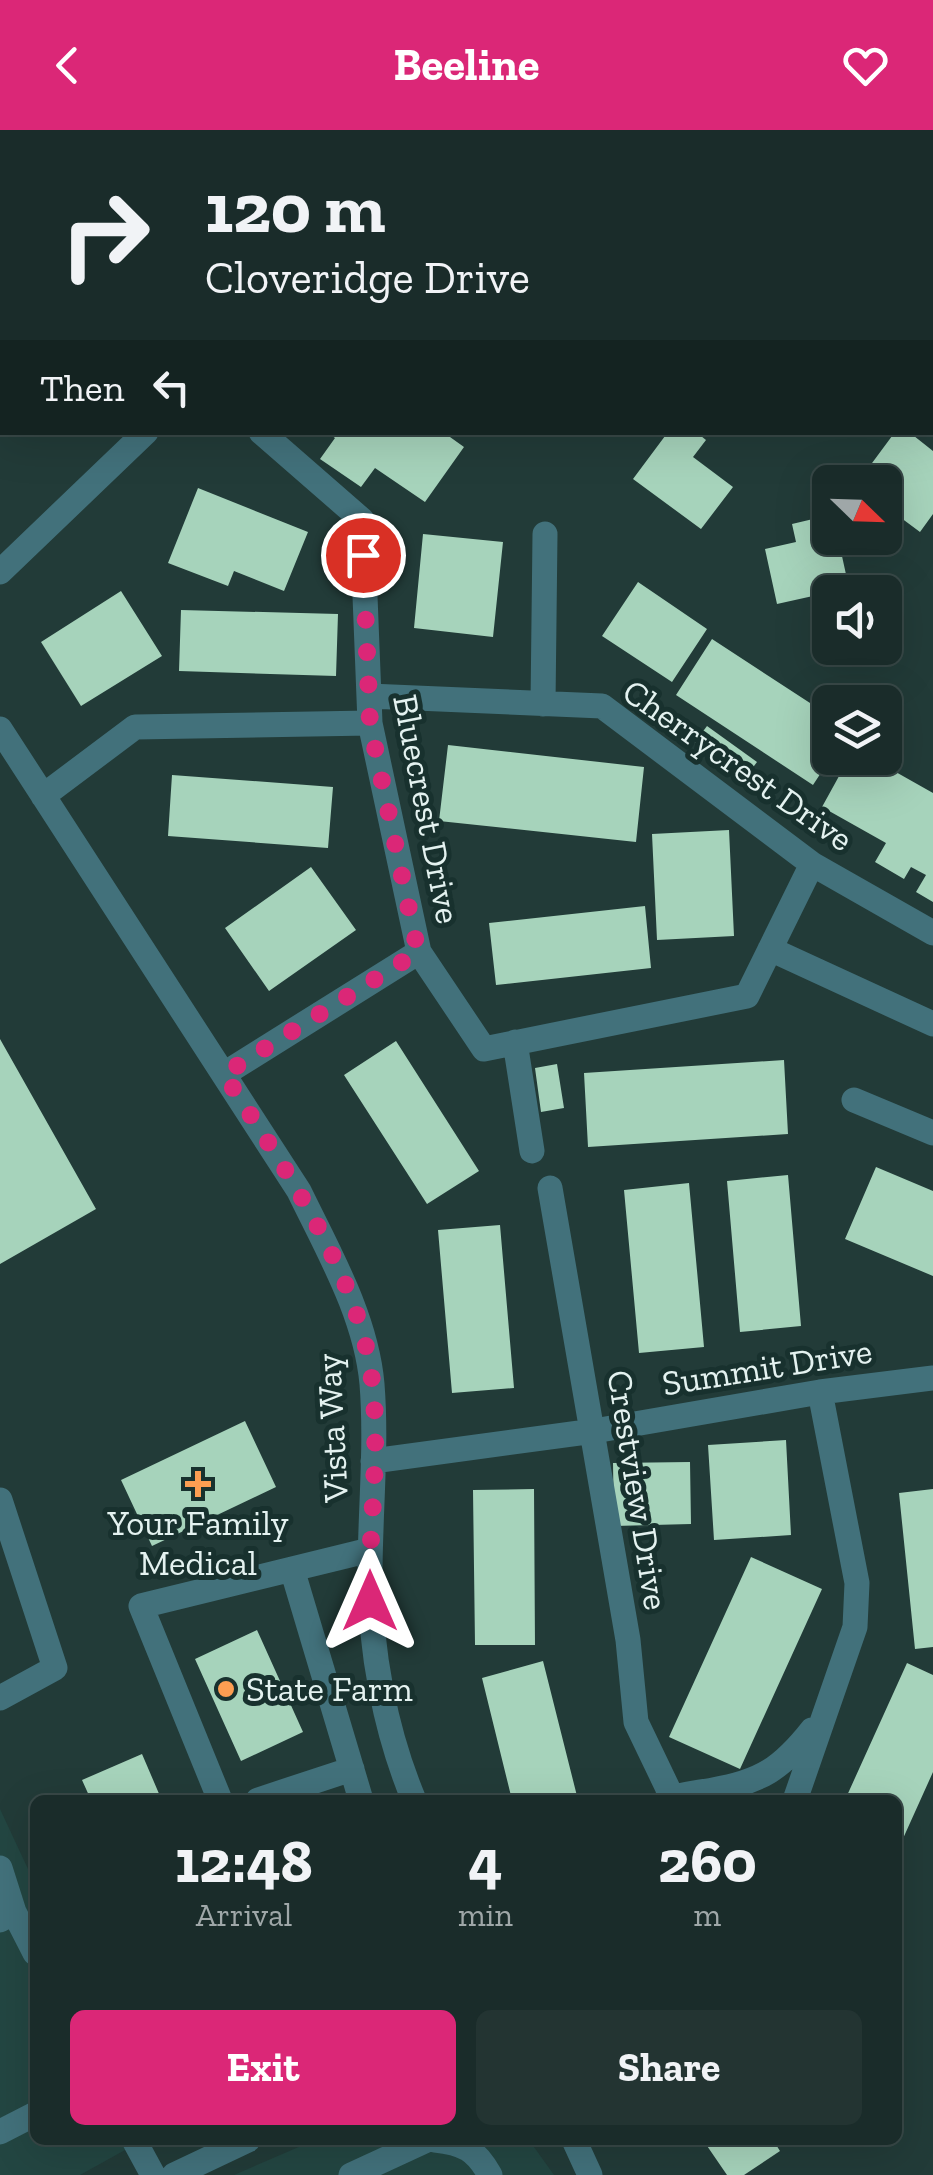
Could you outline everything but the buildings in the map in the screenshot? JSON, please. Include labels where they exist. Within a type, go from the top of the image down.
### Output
[{"type":"street","points":[[0,572],[143,435]]},
{"type":"street","name":"Bluecrest Drive","points":[[264,435],[362,520],[370,724],[418,952],[484,1048],[747,996],[812,864]]},
{"type":"street","points":[[542,704],[545,534]]},
{"type":"street","name":"Cherrycrest Drive","points":[[369,696],[602,706],[812,864],[933,932]]},
{"type":"street","points":[[43,796],[135,726],[370,724]]},
{"type":"street","name":"Vista Way","points":[[0,729],[299,1191],[344,1286],[363,1336],[372,1381],[371,1626],[384,1699],[413,1795]]},
{"type":"street","points":[[770,949],[933,1024]]},
{"type":"street","points":[[224,1074],[418,952]]},
{"type":"street","points":[[515,1042],[532,1151]]},
{"type":"street","points":[[854,1100],[933,1133]]},
{"type":"street","name":"Crestview Drive","points":[[550,1188],[628,1640],[636,1722],[667,1795]]},
{"type":"street","name":"Summit Drive","points":[[374,1461],[933,1378]]},
{"type":"street","points":[[797,1795],[855,1627],[857,1582],[820,1392]]},
{"type":"street","points":[[0,1500],[56,1668],[0,1698]]},
{"type":"street","points":[[218,1795],[141,1606],[370,1550]]},
{"type":"street","points":[[292,1569],[360,1795]]},
{"type":"street","points":[[690,1795],[744,1785],[771,1772],[792,1756],[828,1710]]},
{"type":"street","points":[[273,1795],[352,1769]]},
{"type":"street","points":[[0,1868],[7,1916],[30,1946]]},
{"type":"street","points":[[0,2132],[30,2117]]},
{"type":"street","points":[[137,2145],[153,2175]]},
{"type":"street","points":[[186,2172],[238,2145]]},
{"type":"street","points":[[350,2175],[419,2145]]},
{"type":"street","points":[[462,2145],[474,2150],[490,2175]]},
{"type":"street","points":[[576,2145],[590,2175]]},
{"type":"shaded area","points":[[0,1809],[30,1873],[30,2145],[134,2145],[80,2175],[0,2175]]},
{"type":"shaded area","points":[[303,2145],[533,2145],[554,2175],[234,2175]]},
{"type":"place","name":"Your Family Medical","points":[[198,1484]]},
{"type":"place","name":"State Farm","points":[[226,1689]]},
{"type":"route","points":[[363,555],[370,724],[418,952],[224,1074],[299,1191],[338,1270],[363,1336],[372,1381],[370,1601]]}]
